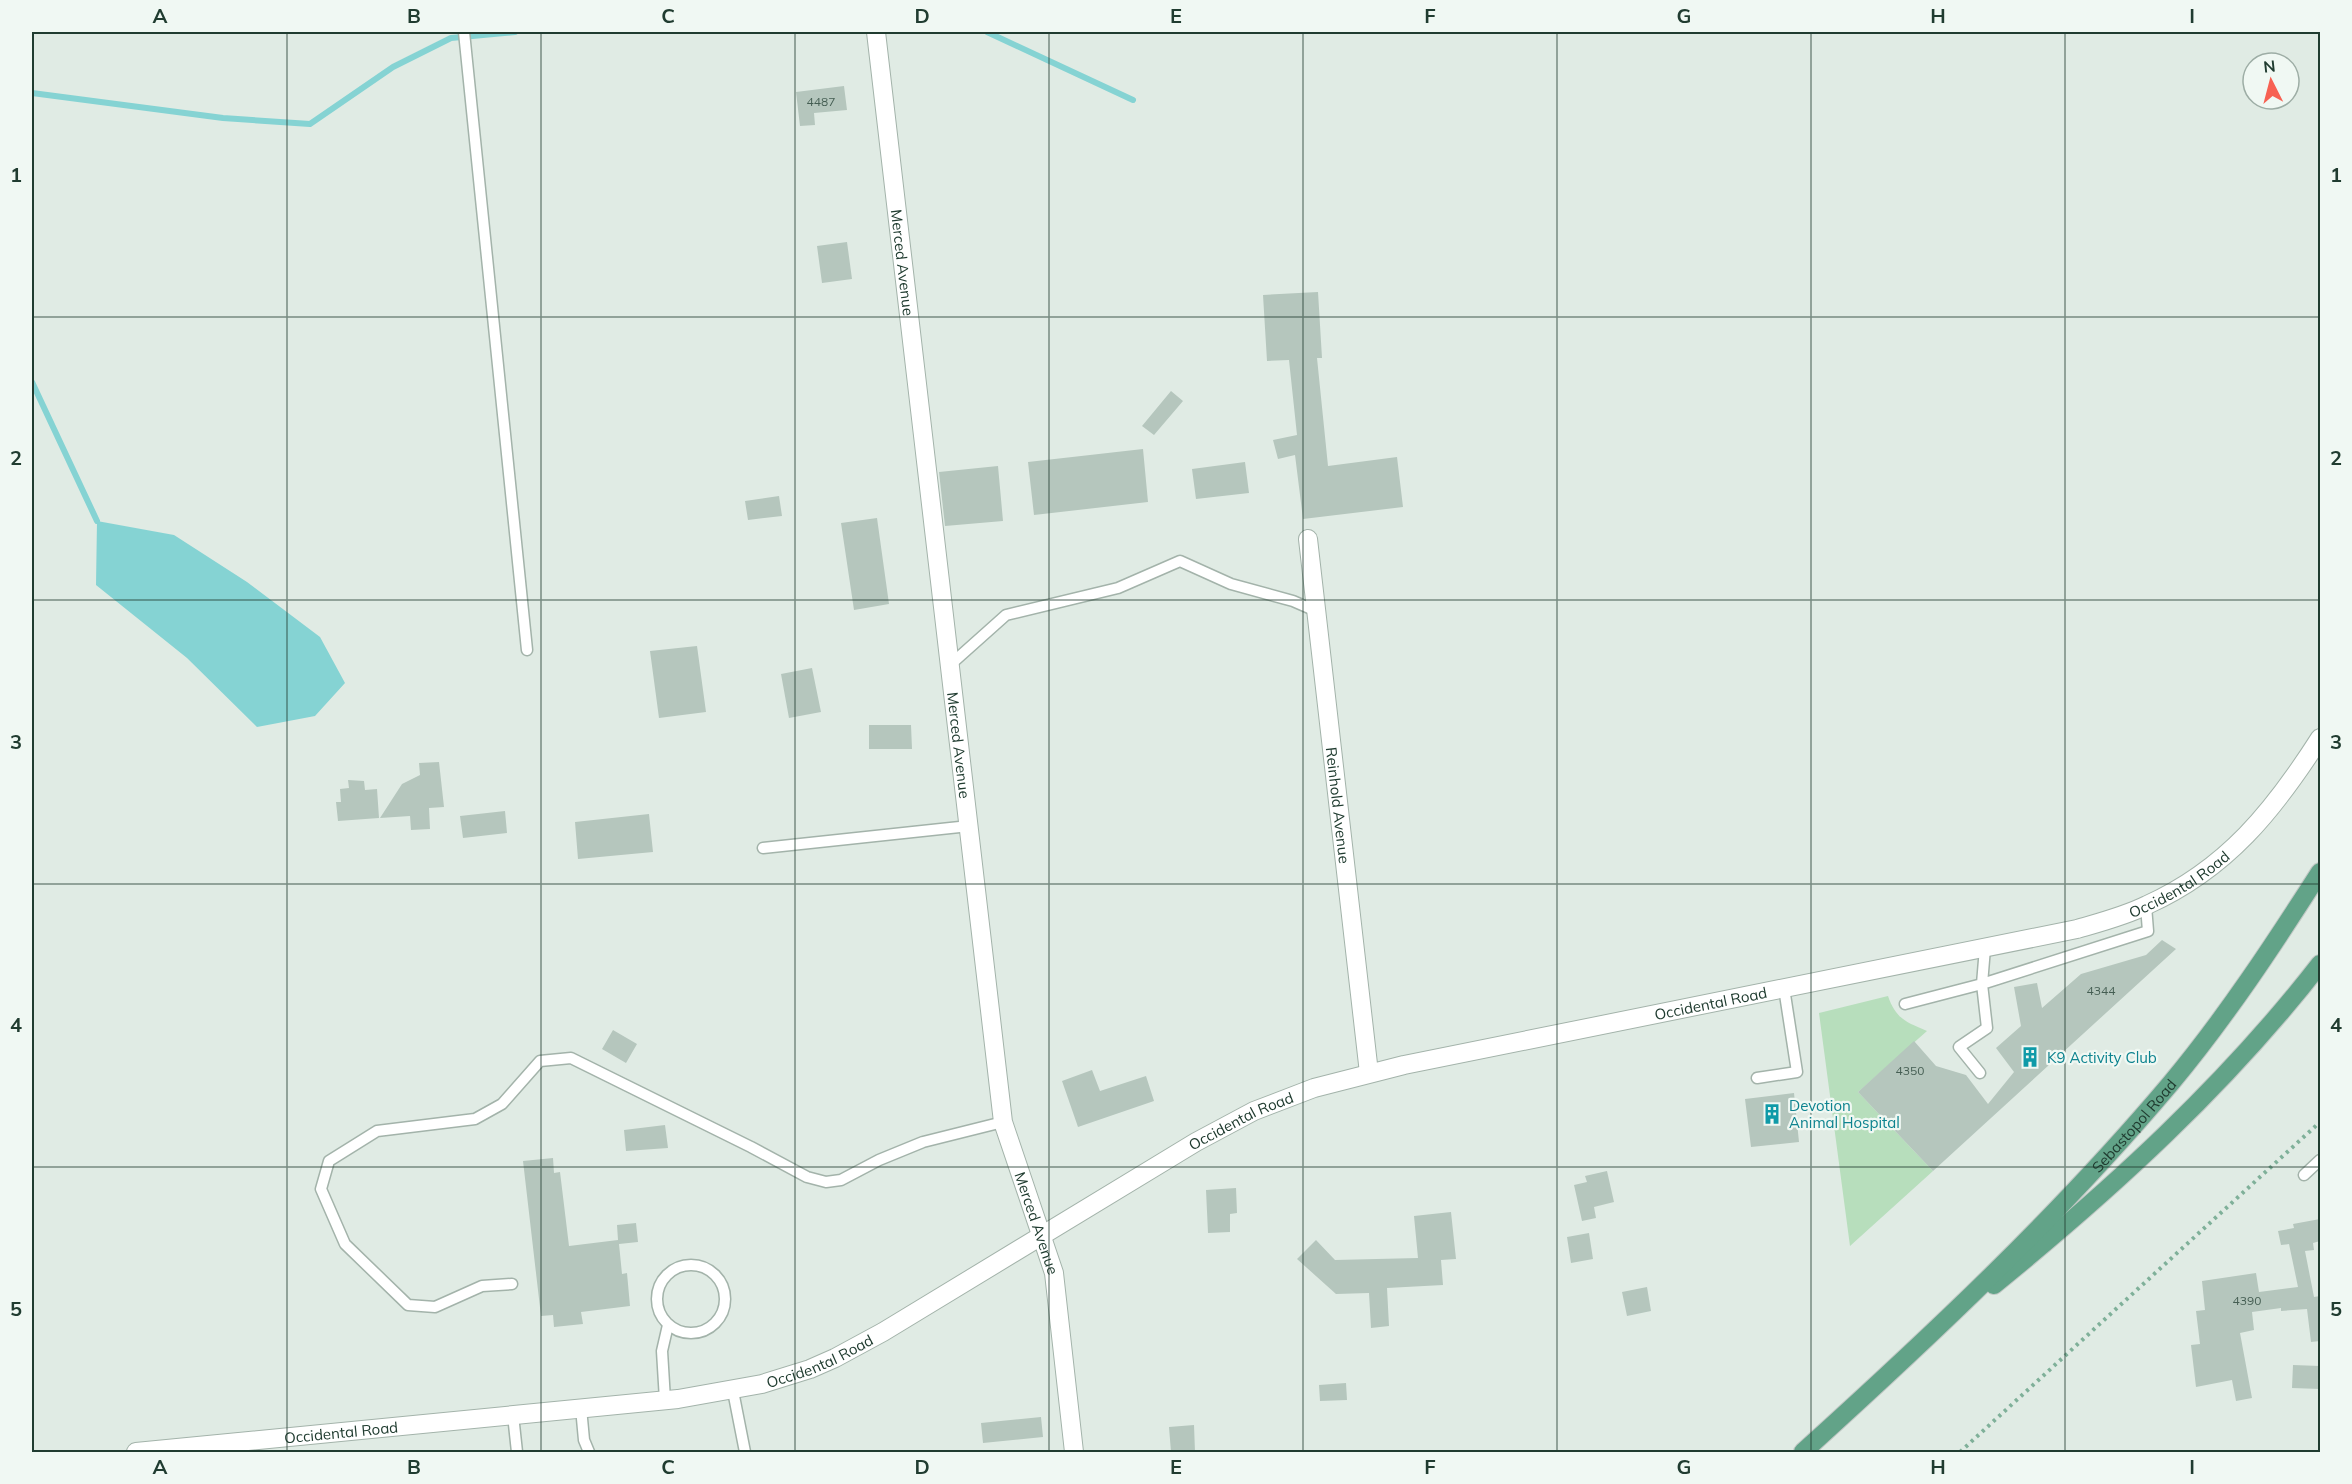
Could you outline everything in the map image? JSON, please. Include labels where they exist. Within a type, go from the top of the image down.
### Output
[{"type":"main road","name":"Sebastopol Road","points":[[1803,1452],[1914,1351],[2085,1180],[2172,1081],[2260,963],[2320,872]]},
{"type":"main road","name":"Sebastopol Road","points":[[1914,1351],[2027,1258],[2160,1139],[2240,1058],[2320,964]]},
{"type":"street","name":"Merced Avenue","points":[[876,32],[1003,1122],[1054,1272],[1074,1452]]},
{"type":"street","name":"Reinhold Avenue","points":[[1308,539],[1369,1074]]},
{"type":"street","name":"Occidental Road","points":[[135,1452],[665,1400],[733,1390],[802,1371],[860,1346],[1196,1142],[1254,1111],[1314,1088],[1369,1074],[2077,929],[2146,906],[2202,874],[2240,844],[2286,790],[2320,738]]},
{"type":"lane","points":[[465,37],[527,650]]},
{"type":"lane","points":[[950,664],[1006,615],[1118,588],[1180,561],[1231,584],[1293,601],[1317,611]]},
{"type":"lane","points":[[763,848],[969,826]]},
{"type":"lane","points":[[1905,1004],[1982,984],[2148,932],[2146,906]]},
{"type":"lane","points":[[1980,1073],[1959,1047],[1987,1028],[1982,984],[1985,948]]},
{"type":"lane","points":[[1757,1078],[1797,1072],[1784,988]]},
{"type":"lane","points":[[512,1284],[482,1286],[435,1307],[408,1305],[345,1244],[321,1189],[328,1161],[377,1131],[475,1119],[502,1104],[540,1060],[571,1058],[807,1177],[826,1182],[841,1180],[879,1160],[923,1142],[1003,1122]]},
{"type":"lane","points":[[2304,1175],[2320,1160]]},
{"type":"lane","points":[[685,1265],[697,1265],[716,1276],[723,1286],[726,1297],[720,1318],[712,1327],[691,1334],[680,1332],[668,1325],[657,1308],[659,1286],[666,1276],[674,1269],[685,1265]]},
{"type":"lane","points":[[665,1400],[662,1351],[668,1325]]},
{"type":"lane","points":[[733,1390],[745,1452]]},
{"type":"lane","points":[[581,1408],[584,1440],[590,1452]]},
{"type":"lane","points":[[513,1415],[517,1452]]},
{"type":"path","points":[[1960,1452],[2320,1122]]},
{"type":"green space","points":[[1888,996],[1898,1015],[1927,1031],[1858,1092],[1933,1171],[1850,1246],[1819,1013]]},
{"type":"water","points":[[97,521],[174,535],[247,582],[320,637],[345,683],[315,716],[257,727],[187,658],[96,585]]},
{"type":"building","points":[[844,86],[847,110],[814,113],[815,125],[800,126],[796,92]]},
{"type":"building","points":[[847,242],[852,279],[822,283],[817,246]]},
{"type":"building","points":[[1318,292],[1322,358],[1317,358],[1328,466],[1397,457],[1403,507],[1303,519],[1295,455],[1278,459],[1273,440],[1297,435],[1289,360],[1267,361],[1263,295]]},
{"type":"building","points":[[1171,391],[1183,401],[1154,435],[1142,426]]},
{"type":"building","points":[[1143,449],[1148,502],[1034,515],[1028,462]]},
{"type":"building","points":[[1245,462],[1249,493],[1196,499],[1192,469]]},
{"type":"building","points":[[998,466],[1003,521],[945,526],[939,472]]},
{"type":"building","points":[[779,496],[782,516],[748,520],[745,501]]},
{"type":"building","points":[[877,518],[889,604],[854,610],[841,523]]},
{"type":"building","points":[[697,646],[706,712],[659,718],[650,651]]},
{"type":"building","points":[[812,668],[821,712],[789,718],[781,674]]},
{"type":"building","points":[[869,725],[911,725],[912,749],[869,749]]},
{"type":"building","points":[[439,762],[444,807],[429,808],[430,829],[411,830],[410,816],[380,818],[402,784],[420,775],[419,763]]},
{"type":"building","points":[[348,780],[364,781],[365,790],[377,789],[379,818],[338,821],[336,802],[341,802],[340,789],[349,788]]},
{"type":"building","points":[[505,811],[507,833],[463,838],[460,816]]},
{"type":"building","points":[[649,814],[653,852],[578,859],[575,822]]},
{"type":"building","name":"K9 Activity Club","points":[[2162,940],[2176,949],[1933,1171],[1858,1092],[1914,1041],[1936,1066],[1966,1075],[1988,1104],[2014,1072],[1996,1048],[2021,1026],[2014,987],[2037,983],[2042,1008],[2081,974],[2146,955]]},
{"type":"building","points":[[613,1030],[637,1044],[626,1063],[602,1049]]},
{"type":"building","points":[[1092,1070],[1100,1091],[1146,1076],[1154,1101],[1078,1127],[1062,1081]]},
{"type":"building","name":"Devotion Animal Hospital","points":[[1794,1093],[1799,1142],[1751,1147],[1745,1099]]},
{"type":"building","points":[[665,1125],[668,1148],[626,1151],[624,1130]]},
{"type":"building","points":[[553,1158],[554,1173],[560,1172],[569,1246],[618,1240],[617,1225],[636,1223],[638,1242],[619,1244],[622,1274],[627,1273],[630,1306],[581,1312],[583,1324],[554,1327],[553,1315],[541,1316],[523,1161]]},
{"type":"building","points":[[1607,1171],[1614,1202],[1594,1207],[1596,1218],[1582,1221],[1574,1185],[1587,1182],[1585,1176]]},
{"type":"building","points":[[1236,1188],[1237,1213],[1230,1214],[1230,1232],[1208,1233],[1206,1190]]},
{"type":"building","points":[[1451,1212],[1456,1259],[1441,1260],[1443,1285],[1387,1288],[1389,1326],[1371,1328],[1369,1293],[1336,1294],[1297,1259],[1316,1240],[1335,1260],[1418,1258],[1414,1216]]},
{"type":"building","points":[[2320,1219],[2320,1241],[2313,1243],[2314,1250],[2305,1251],[2314,1297],[2320,1296],[2320,1341],[2311,1342],[2307,1309],[2281,1311],[2281,1308],[2252,1312],[2254,1330],[2240,1333],[2252,1398],[2236,1401],[2232,1380],[2196,1387],[2191,1345],[2200,1344],[2196,1311],[2205,1310],[2202,1281],[2256,1273],[2259,1292],[2298,1287],[2289,1244],[2281,1245],[2278,1231],[2294,1228],[2293,1224]]},
{"type":"building","points":[[1589,1233],[1593,1259],[1571,1263],[1567,1237]]},
{"type":"building","points":[[1647,1287],[1651,1311],[1627,1316],[1622,1292]]},
{"type":"building","points":[[2293,1365],[2320,1366],[2320,1389],[2292,1388]]},
{"type":"building","points":[[1346,1383],[1347,1400],[1320,1401],[1319,1385]]},
{"type":"building","points":[[1041,1417],[1043,1437],[983,1443],[981,1423]]},
{"type":"building","points":[[1194,1425],[1195,1452],[1171,1452],[1169,1427]]},
{"type":"waterway","points":[[32,93],[223,118],[310,124],[393,67],[451,38],[515,32]]},
{"type":"waterway","points":[[987,32],[1133,100]]},
{"type":"waterway","points":[[32,382],[97,521]]},
{"type":"place","name":"K9 Activity Club","points":[[2030,1057]]},
{"type":"place","name":"Devotion Animal Hospital","points":[[1772,1114]]}]
